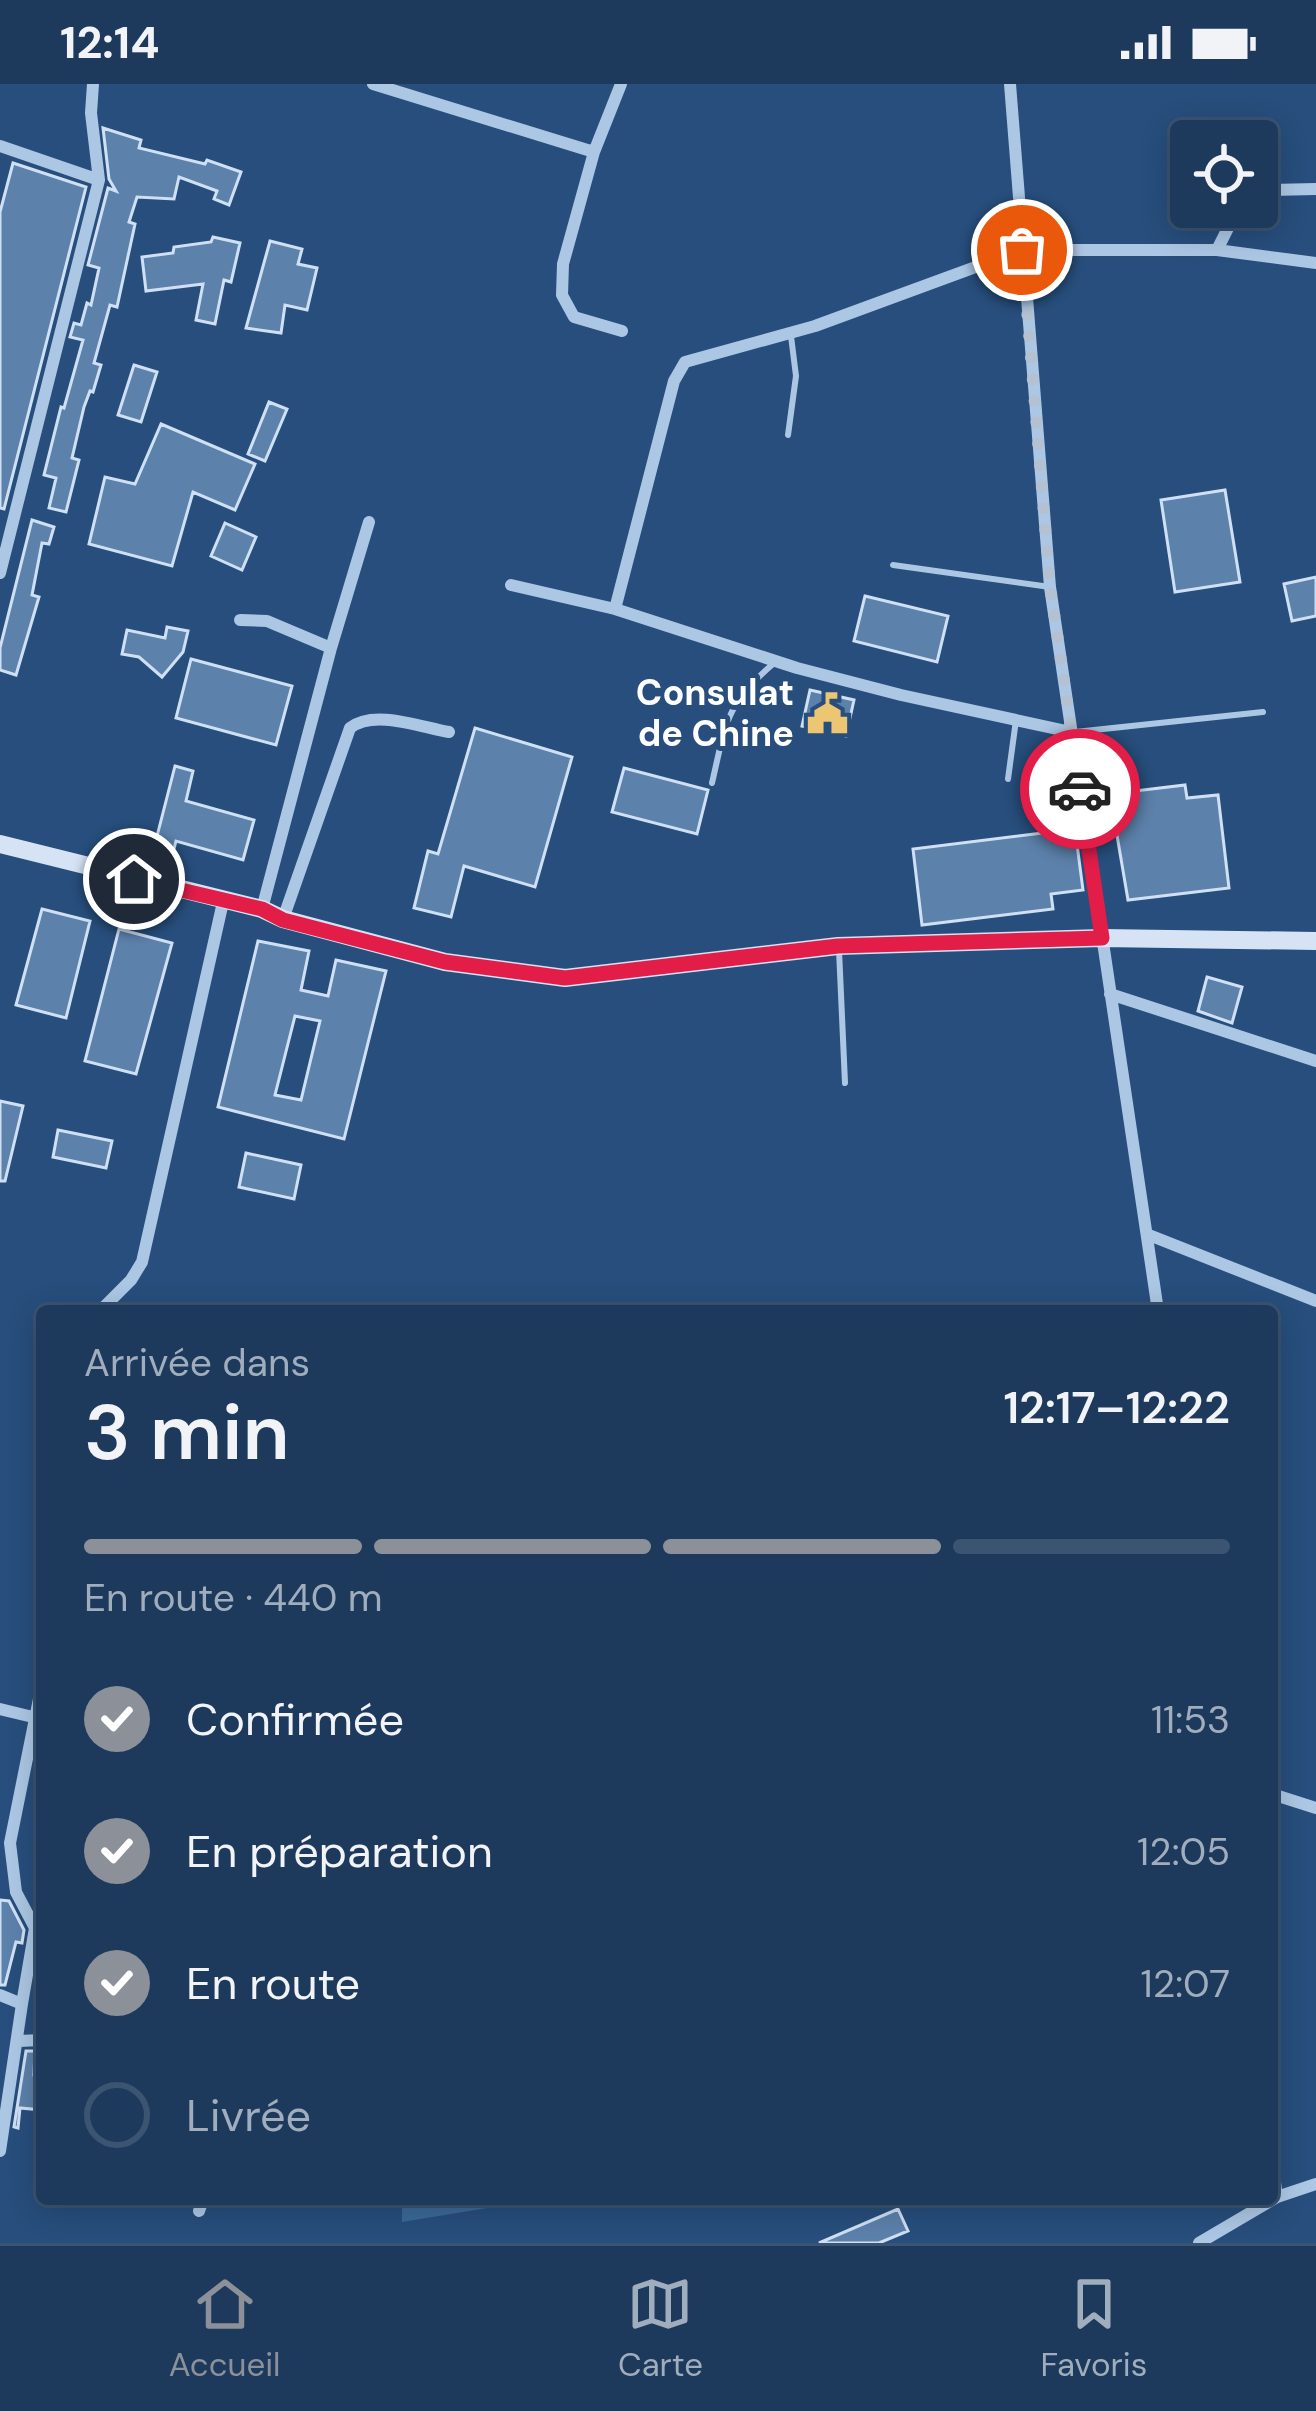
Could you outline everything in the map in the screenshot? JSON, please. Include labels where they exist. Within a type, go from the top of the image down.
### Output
[{"type":"main road","points":[[0,844],[262,909],[283,920],[445,962],[565,978],[838,946],[1102,938],[1316,941]]},
{"type":"street","points":[[0,573],[98,180],[92,84]]},
{"type":"street","points":[[373,84],[594,152]]},
{"type":"street","points":[[621,84],[594,152],[563,264],[562,296],[574,317],[622,331]]},
{"type":"street","points":[[1010,84],[1050,586],[1158,1305]]},
{"type":"street","points":[[0,146],[98,180]]},
{"type":"street","points":[[1278,190],[1316,189]]},
{"type":"street","points":[[1217,250],[1228,228]]},
{"type":"street","points":[[615,609],[674,381],[685,362],[790,332],[1022,250],[1217,250],[1316,263]]},
{"type":"street","points":[[262,909],[369,522]]},
{"type":"street","points":[[511,585],[615,609],[901,695],[1071,732]]},
{"type":"street","points":[[240,620],[267,621],[331,648]]},
{"type":"street","points":[[283,920],[350,728],[357,722],[380,719],[449,732]]},
{"type":"street","points":[[106,1305],[142,1262],[223,902]]},
{"type":"street","points":[[1110,994],[1316,1060]]},
{"type":"street","points":[[1149,1235],[1316,1301]]},
{"type":"street","points":[[0,1709],[36,1718]]},
{"type":"street","points":[[0,2151],[35,1928],[16,1892],[10,1843],[36,1727]]},
{"type":"street","points":[[1278,1796],[1316,1808]]},
{"type":"street","points":[[0,1995],[22,2004]]},
{"type":"street","points":[[19,2041],[36,2040]]},
{"type":"street","points":[[1278,2197],[1316,2184]]},
{"type":"street","points":[[1199,2243],[1263,2205]]},
{"type":"lane","points":[[788,435],[796,376],[790,332]]},
{"type":"lane","points":[[893,565],[1050,586]]},
{"type":"lane","points":[[712,783],[727,717],[742,691],[776,661]]},
{"type":"lane","points":[[1071,732],[1263,712]]},
{"type":"lane","points":[[1008,779],[1016,720]]},
{"type":"lane","points":[[838,946],[845,1083]]},
{"type":"shaded area","points":[[402,2205],[505,2205],[402,2222]]},
{"type":"building","points":[[103,128],[141,140],[139,148],[205,164],[207,160],[241,172],[229,205],[214,199],[217,191],[179,177],[174,199],[137,197],[117,307],[110,305],[94,363],[101,365],[84,407],[72,458],[79,460],[66,512],[49,508],[56,478],[44,475],[83,340],[70,337],[74,323],[81,325],[87,303],[91,305],[99,268],[88,265],[108,188],[116,191],[109,179]]},
{"type":"building","points":[[13,163],[86,187],[4,509],[0,508],[0,212]]},
{"type":"building","points":[[213,237],[240,243],[231,282],[224,280],[215,324],[196,320],[203,284],[146,291],[142,257],[173,253],[174,247],[211,242]]},
{"type":"building","points":[[270,241],[302,249],[298,264],[317,268],[307,310],[285,305],[281,333],[246,328]]},
{"type":"building","points":[[134,365],[157,372],[141,422],[118,415]]},
{"type":"building","points":[[269,402],[287,409],[265,461],[248,454]]},
{"type":"building","points":[[161,424],[255,464],[235,510],[193,492],[172,566],[89,544],[105,477],[135,484]]},
{"type":"building","points":[[1225,490],[1240,582],[1175,592],[1161,500]]},
{"type":"building","points":[[32,520],[54,527],[49,544],[42,543],[32,595],[39,597],[16,675],[0,670],[0,648]]},
{"type":"building","points":[[225,523],[256,537],[242,570],[211,556]]},
{"type":"building","points":[[1316,577],[1316,616],[1292,621],[1284,584]]},
{"type":"building","points":[[865,596],[948,616],[937,662],[854,641]]},
{"type":"building","points":[[167,627],[188,631],[183,652],[162,677],[139,657],[122,654],[127,630],[165,638]]},
{"type":"building","points":[[191,659],[292,686],[276,745],[176,718]]},
{"type":"building","name":"Consulat de Chine","points":[[810,690],[854,700],[846,736],[802,726]]},
{"type":"building","points":[[475,728],[572,757],[535,887],[464,866],[451,917],[414,908],[428,851],[438,854]]},
{"type":"building","points":[[175,766],[193,771],[186,801],[254,820],[243,860],[176,841],[173,853],[154,848]]},
{"type":"building","points":[[624,768],[708,790],[697,834],[612,812]]},
{"type":"building","points":[[1185,785],[1187,798],[1218,795],[1229,888],[1128,900],[1110,794]]},
{"type":"building","points":[[1075,829],[1083,890],[1051,894],[1053,909],[922,925],[913,849]]},
{"type":"building","points":[[42,909],[90,921],[66,1018],[16,1005]]},
{"type":"building","points":[[119,929],[172,943],[136,1074],[85,1061]]},
{"type":"building","points":[[258,941],[309,951],[301,990],[328,996],[336,960],[386,971],[344,1139],[218,1107]],"holes":[[[295,1016],[320,1021],[301,1100],[275,1095]]]},
{"type":"building","points":[[1207,977],[1242,987],[1232,1023],[1198,1011]]},
{"type":"building","points":[[0,1101],[23,1106],[5,1181],[0,1181]]},
{"type":"building","points":[[58,1130],[112,1141],[106,1168],[53,1157]]},
{"type":"building","points":[[246,1153],[301,1165],[294,1199],[239,1187]]},
{"type":"building","points":[[0,1900],[9,1901],[24,1930],[22,1943],[16,1942],[5,1985],[0,1985]]},
{"type":"building","points":[[26,2051],[35,2051],[36,2109],[20,2108],[18,2128],[14,2127]]},
{"type":"building","points":[[898,2209],[908,2231],[879,2243],[819,2243]]},
{"type":"way so far","points":[[1022,250],[1050,586],[1080,789]]},
{"type":"place","name":"Consulat de Chine","points":[[828,713]]},
{"type":"route","points":[[134,879],[262,909],[283,920],[445,962],[565,978],[838,946],[1102,938],[1080,789]]}]
